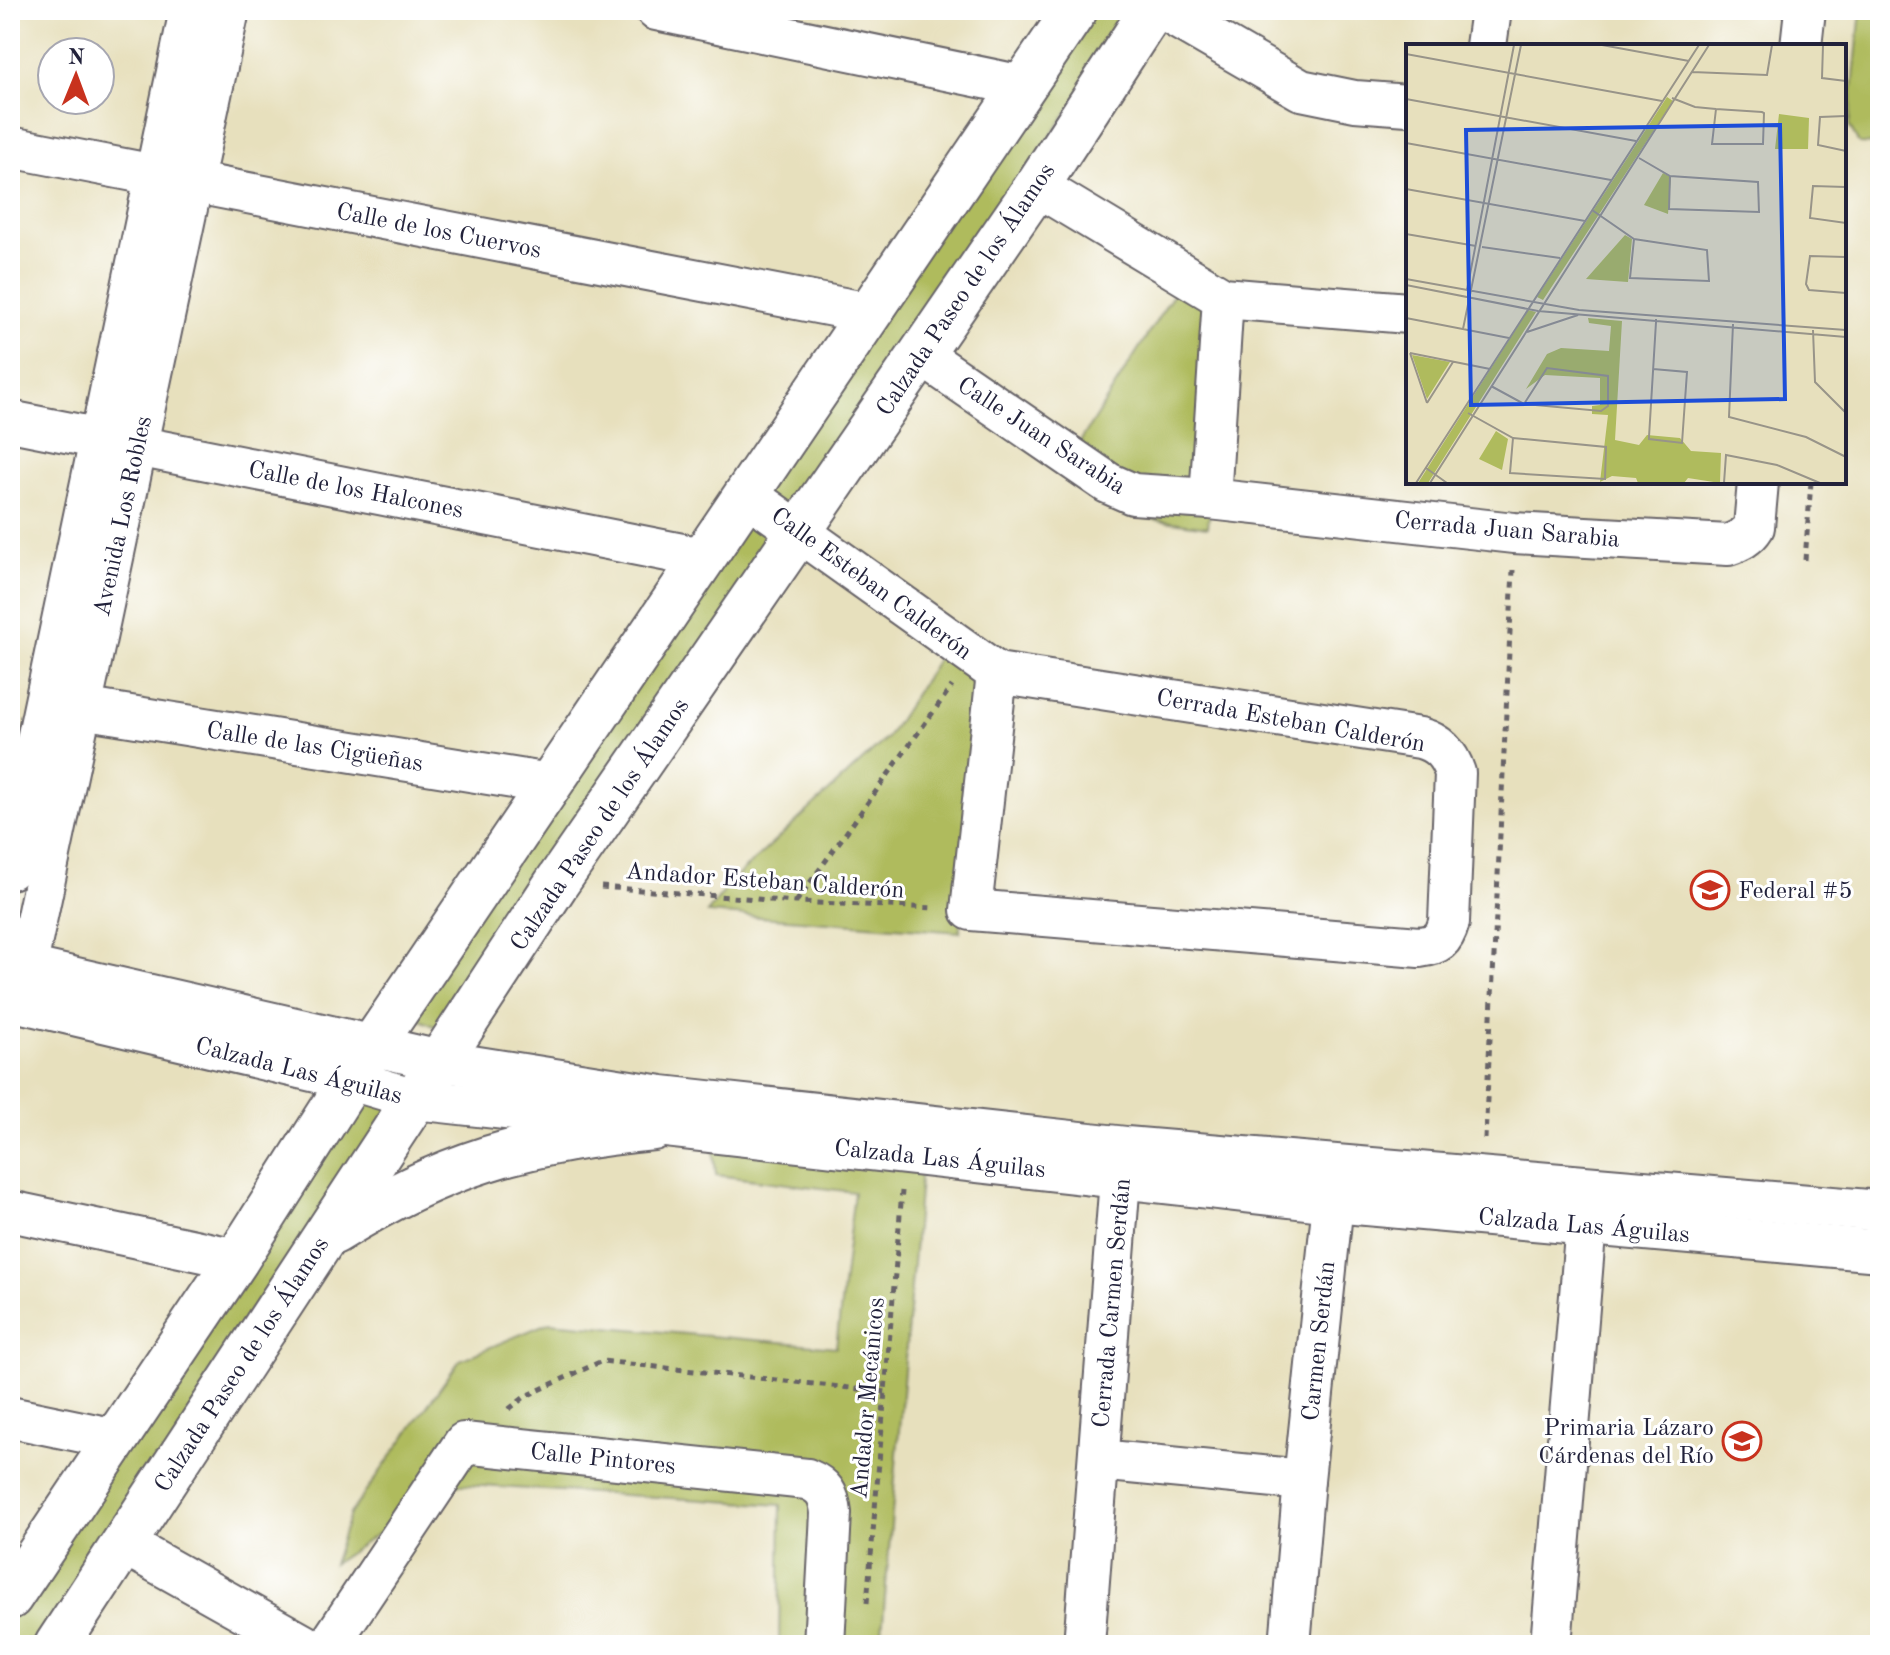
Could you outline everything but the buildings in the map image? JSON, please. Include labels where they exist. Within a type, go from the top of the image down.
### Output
[{"type":"main road","points":[[10,1597],[237,1259],[362,1062],[1075,10]]},
{"type":"main road","name":"Calzada Paseo de los Álamos","points":[[57,1645],[556,884],[1037,186],[1152,10]]},
{"type":"main road","points":[[322,1240],[384,1201],[447,1172],[528,1146],[583,1135],[653,1128]]},
{"type":"street","name":"Avenida Los Robles","points":[[174,179],[190,10]]},
{"type":"street","name":"Avenida Los Robles","points":[[10,869],[45,701],[118,442],[174,179],[229,10]]},
{"type":"street","points":[[656,10],[1023,86]]},
{"type":"street","points":[[1163,10],[1301,90],[1355,101],[1406,105]]},
{"type":"street","points":[[1486,44],[1491,10]]},
{"type":"street","points":[[1801,44],[1805,10]]},
{"type":"street","name":"Calle de los Cuervos","points":[[10,147],[869,313]]},
{"type":"street","points":[[1037,186],[1223,298],[1406,313]]},
{"type":"street","points":[[1210,499],[1223,298]]},
{"type":"street","name":"Calle Juan Sarabia","points":[[920,354],[1108,483],[1133,494],[1210,499]]},
{"type":"street","name":"Calle de los Halcones","points":[[10,421],[703,558]]},
{"type":"street","name":"Cerrada Juan Sarabia","points":[[1210,499],[1514,533],[1728,545],[1750,533],[1754,527],[1758,484]]},
{"type":"street","name":"Calle Esteban Calderón","points":[[746,494],[985,664]]},
{"type":"street","points":[[971,910],[985,664]]},
{"type":"street","name":"Cerrada Esteban Calderón","points":[[971,910],[1419,947],[1441,941],[1449,922],[1455,773],[1451,759],[1430,741],[985,664]]},
{"type":"street","name":"Avenida Los Robles","points":[[15,990],[45,701]]},
{"type":"street","name":"Calle de las Cigüeñas","points":[[45,701],[550,784]]},
{"type":"street","name":"Calzada Las Águilas","points":[[15,990],[362,1062],[440,1061],[1123,1163],[1333,1202],[1880,1211]]},
{"type":"street","name":"Calzada Las Águilas","points":[[362,1062],[415,1099],[904,1154],[1483,1176],[1587,1205],[1880,1251]]},
{"type":"street","name":"Cerrada Carmen Serdán","points":[[1084,1645],[1123,1163]]},
{"type":"street","name":"Carmen Serdán","points":[[1304,1480],[1333,1202]]},
{"type":"street","points":[[1551,1645],[1587,1205]]},
{"type":"street","points":[[10,1211],[237,1259]]},
{"type":"street","points":[[10,1417],[116,1439]]},
{"type":"street","points":[[329,1645],[464,1443]]},
{"type":"street","name":"Calle Pintores","points":[[464,1443],[807,1479],[819,1484],[829,1497],[831,1513],[824,1645]]},
{"type":"street","name":"Cerrada Carmen Serdán","points":[[1099,1460],[1304,1480]]},
{"type":"street","points":[[1290,1645],[1304,1480]]},
{"type":"street","points":[[124,1544],[304,1645]]},
{"type":"path","points":[[1805,560],[1811,484]]},
{"type":"path","points":[[1483,1176],[1514,533]]},
{"type":"path","points":[[796,902],[985,664]]},
{"type":"path","name":"Andador Esteban Calderón","points":[[556,884],[796,902],[971,910]]},
{"type":"path","name":"Andador Mecánicos","points":[[866,1613],[887,1392],[904,1154]]},
{"type":"path","points":[[464,1443],[526,1396],[602,1361],[887,1392]]},
{"type":"green space","points":[[1088,10],[1136,10],[447,1032],[407,1014]]},
{"type":"green space","points":[[1861,10],[1880,10],[1880,145],[1859,144],[1849,126]]},
{"type":"green space","points":[[1181,282],[1229,307],[1208,527],[1129,516],[1061,472]]},
{"type":"green space","points":[[945,647],[987,675],[960,932],[707,913],[735,878],[887,738]]},
{"type":"green space","points":[[354,1092],[400,1105],[45,1645],[10,1645],[10,1609]]},
{"type":"green space","points":[[713,1145],[921,1168],[881,1645],[779,1645],[781,1505],[451,1484],[333,1564],[350,1514],[460,1360],[550,1322],[836,1347],[854,1192],[716,1175]]},
{"type":"place","name":"Federal #5","points":[[1710,890]]},
{"type":"place","name":"Primaria Lázaro Cárdenas del Río","points":[[1742,1441]]}]
